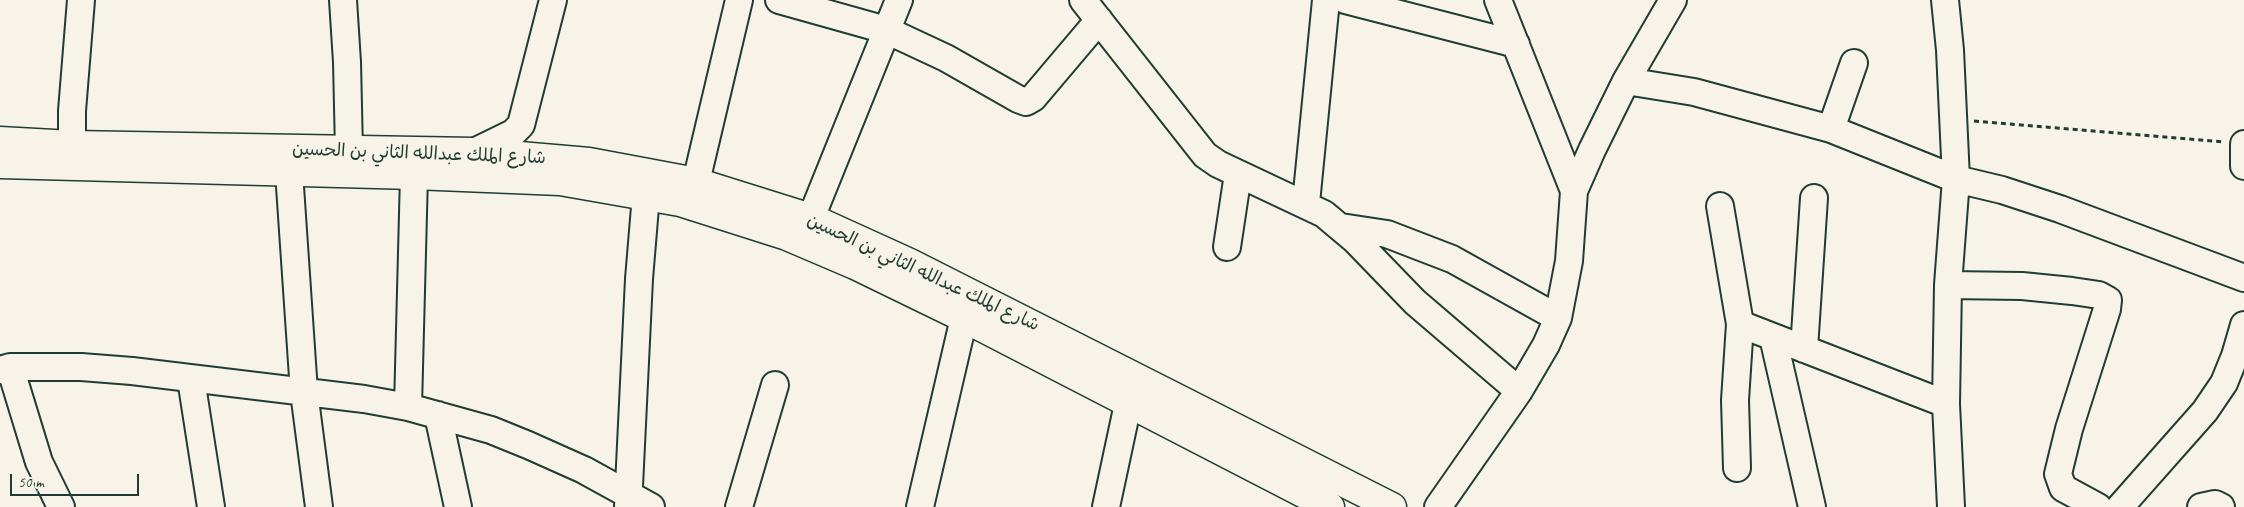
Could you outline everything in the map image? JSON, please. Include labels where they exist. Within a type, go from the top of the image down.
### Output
[{"type":"main road","name":"شارع الملك عبدالله الثاني بن الحسين","points":[[0,141],[35,154],[289,172],[414,174],[560,182],[646,195],[724,215],[787,236],[855,264],[964,318],[1330,507]]},
{"type":"main road","name":"شارع الملك عبدالله الثاني بن الحسين","points":[[0,164],[72,145],[474,152],[589,162],[696,182],[811,218],[910,263],[1392,507]]},
{"type":"main road","points":[[1059,368],[1070,344]]},
{"type":"main road","points":[[1084,381],[1096,357]]},
{"type":"street","points":[[72,145],[72,111],[81,0]]},
{"type":"street","points":[[343,0],[347,62],[349,151]]},
{"type":"street","points":[[474,152],[513,133],[522,125],[553,0]]},
{"type":"street","points":[[696,182],[739,0]]},
{"type":"street","points":[[779,0],[886,30],[946,58],[1026,102],[1033,98],[1098,20]]},
{"type":"street","points":[[811,218],[899,0]]},
{"type":"street","points":[[1083,0],[1205,155],[1238,174],[1306,203],[1341,226],[1415,302],[1519,391]]},
{"type":"street","points":[[1306,203],[1326,0]]},
{"type":"street","points":[[1345,0],[1516,44]]},
{"type":"street","points":[[1498,0],[1574,191]]},
{"type":"street","points":[[1438,507],[1519,391],[1546,345],[1558,318],[1569,262],[1574,191],[1626,81],[1674,0]]},
{"type":"street","points":[[1945,0],[1954,120],[1956,179],[1948,285],[1946,404],[1951,507]]},
{"type":"street","points":[[1831,129],[1854,63]]},
{"type":"street","points":[[1626,81],[1694,92],[1831,129],[1956,179],[2002,190],[2060,208],[2244,278]]},
{"type":"street","points":[[2244,144],[2244,166]]},
{"type":"street","points":[[289,172],[304,392],[319,507]]},
{"type":"street","points":[[408,408],[414,174]]},
{"type":"street","points":[[1227,247],[1238,174]]},
{"type":"street","points":[[636,503],[639,279],[646,195]]},
{"type":"street","points":[[1804,349],[1814,198]]},
{"type":"street","points":[[1720,206],[1740,324],[1736,374],[1736,468]]},
{"type":"street","points":[[1341,226],[1387,234],[1452,259],[1558,318]]},
{"type":"street","points":[[1948,285],[2022,286],[2100,295],[2108,300],[2108,309],[2069,429],[2058,474],[2063,488],[2098,507]]},
{"type":"street","points":[[920,507],[964,318]]},
{"type":"street","points":[[1740,324],[1946,404]]},
{"type":"street","points":[[2120,507],[2205,411],[2220,390],[2235,356],[2244,325]]},
{"type":"street","points":[[1773,337],[1812,507]]},
{"type":"street","points":[[61,507],[40,462],[5,369],[81,367],[132,371],[304,392],[408,408],[492,430],[528,444],[584,470],[636,503]]},
{"type":"street","points":[[191,379],[211,507]]},
{"type":"street","points":[[739,507],[775,385]]},
{"type":"street","points":[[1106,507],[1128,404]]},
{"type":"street","points":[[438,415],[458,507]]},
{"type":"street","points":[[2201,507],[2214,504],[2221,507]]},
{"type":"path","points":[[1954,120],[2244,144]]}]
